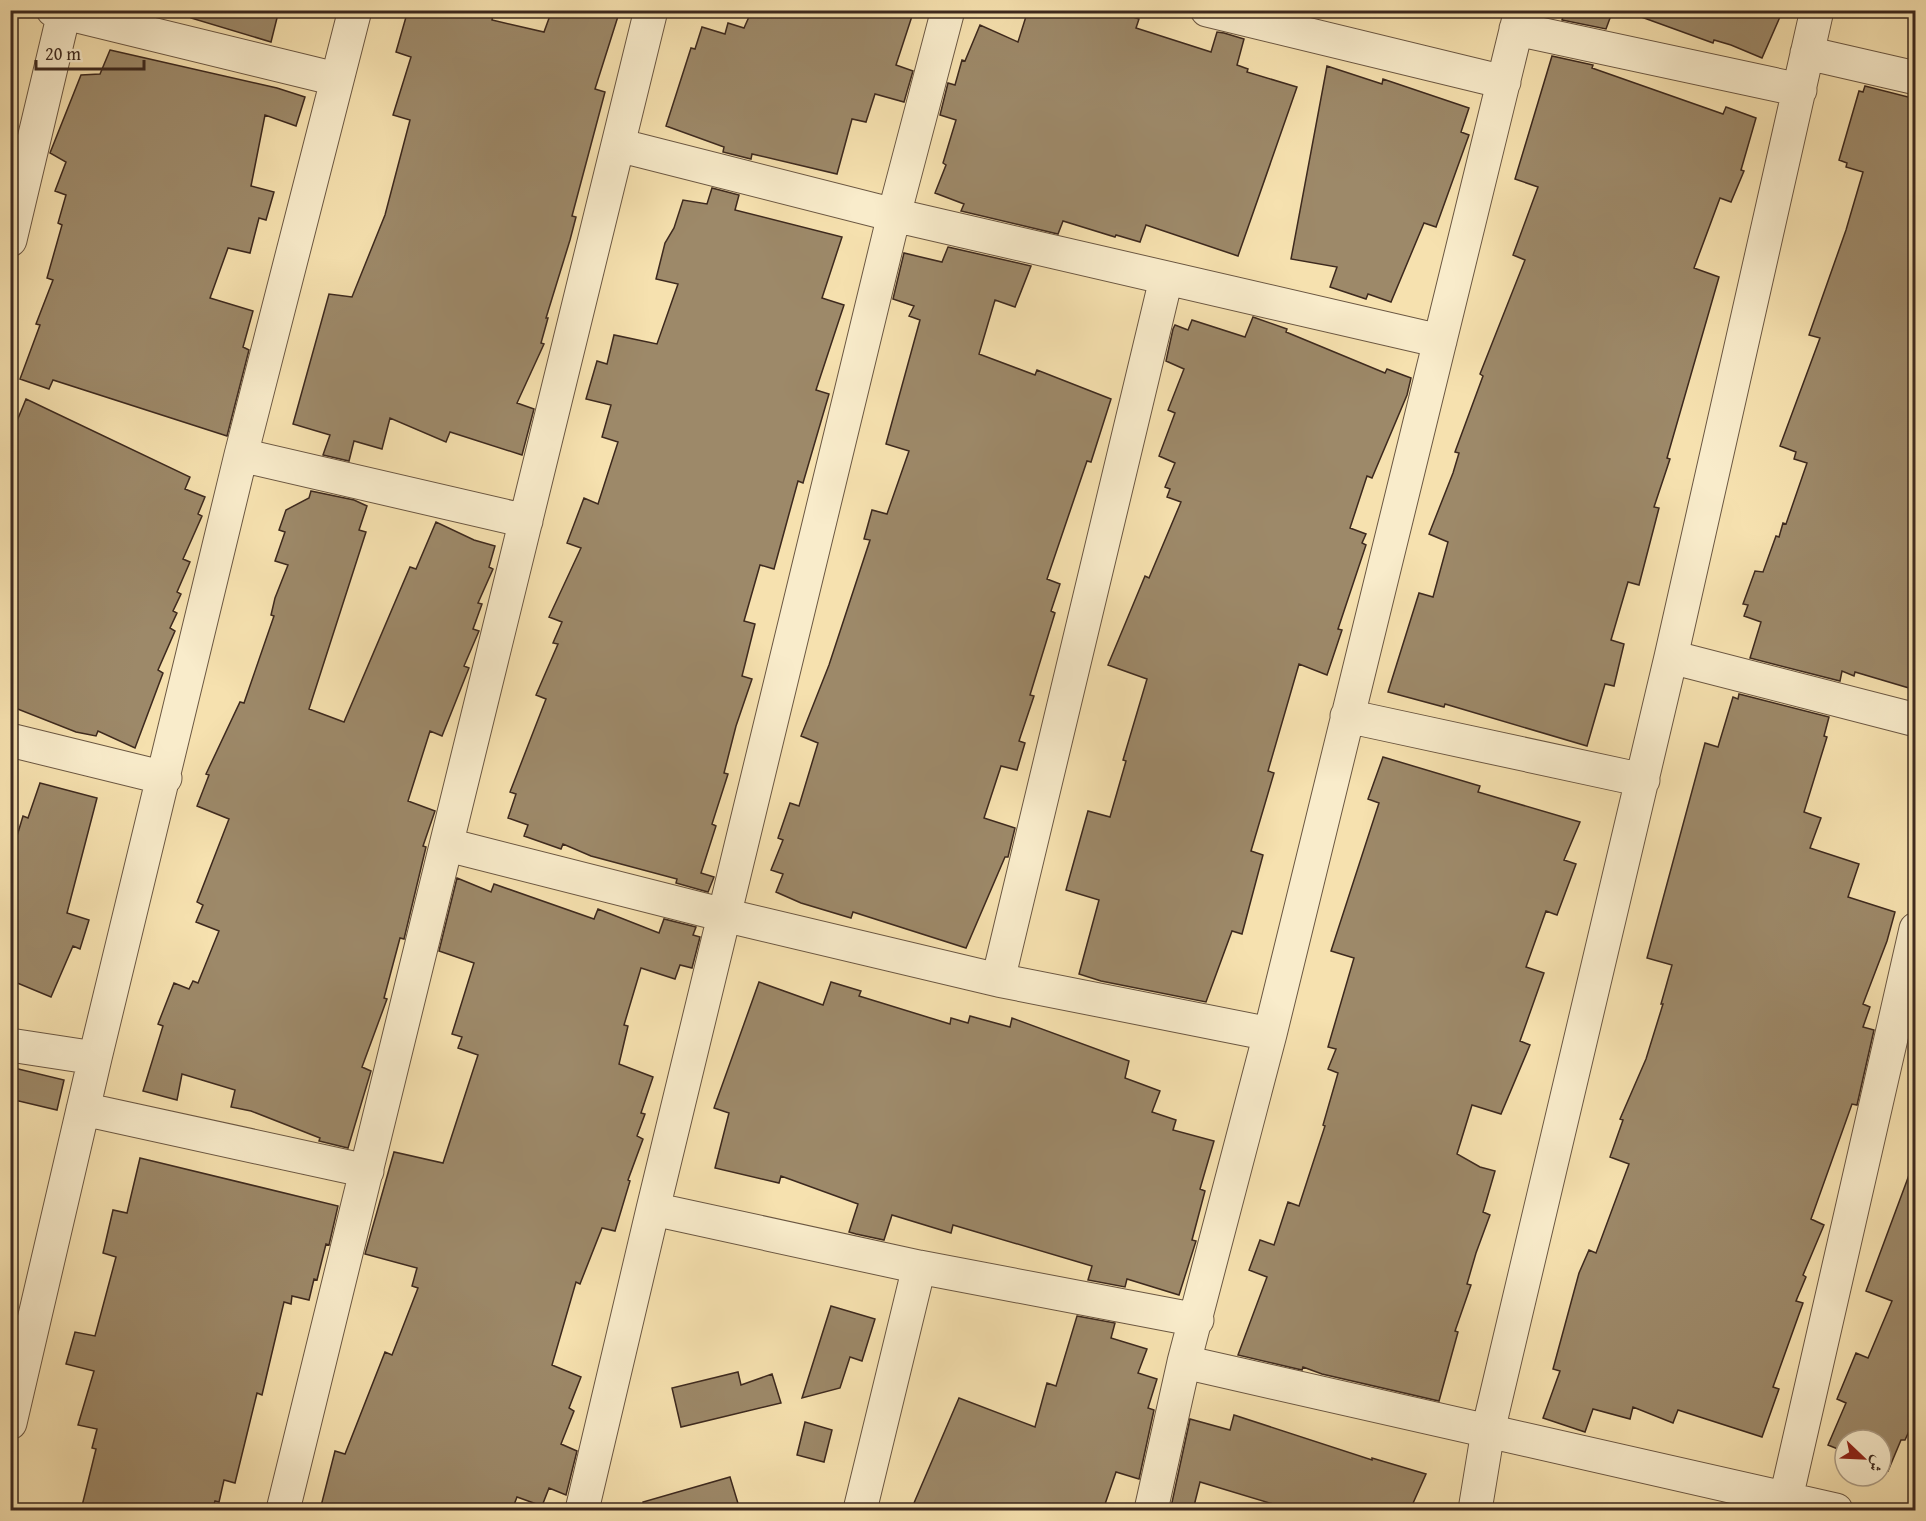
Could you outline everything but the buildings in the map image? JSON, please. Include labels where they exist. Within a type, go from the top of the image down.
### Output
[{"type":"street","points":[[10,1423],[95,1058],[165,778],[241,455],[355,10]]},
{"type":"street","points":[[283,1510],[651,10]]},
{"type":"street","points":[[582,1510],[894,215],[948,10]]},
{"type":"street","points":[[1474,1510],[1488,1431],[1671,657],[1800,90],[1816,10]]},
{"type":"street","points":[[10,240],[58,12],[336,79]]},
{"type":"street","points":[[1223,12],[1504,82]]},
{"type":"street","points":[[1151,1510],[1184,1362],[1197,1320],[1270,1034],[1518,20],[1800,90]]},
{"type":"street","points":[[1807,53],[1916,78]]},
{"type":"street","points":[[618,145],[894,215],[1440,341]]},
{"type":"street","points":[[998,980],[1166,279]]},
{"type":"street","points":[[241,455],[526,521]]},
{"type":"street","points":[[1671,657],[1916,720]]},
{"type":"street","points":[[1347,716],[1642,780]]},
{"type":"street","points":[[10,740],[165,778]]},
{"type":"street","points":[[448,844],[724,915],[998,980],[1270,1034]]},
{"type":"street","points":[[1786,1498],[1916,928]]},
{"type":"street","points":[[10,1045],[95,1058]]},
{"type":"street","points":[[83,1109],[367,1171]]},
{"type":"street","points":[[653,1209],[918,1268],[1197,1320]]},
{"type":"street","points":[[860,1510],[918,1268]]},
{"type":"street","points":[[1184,1362],[1836,1510]]}]
